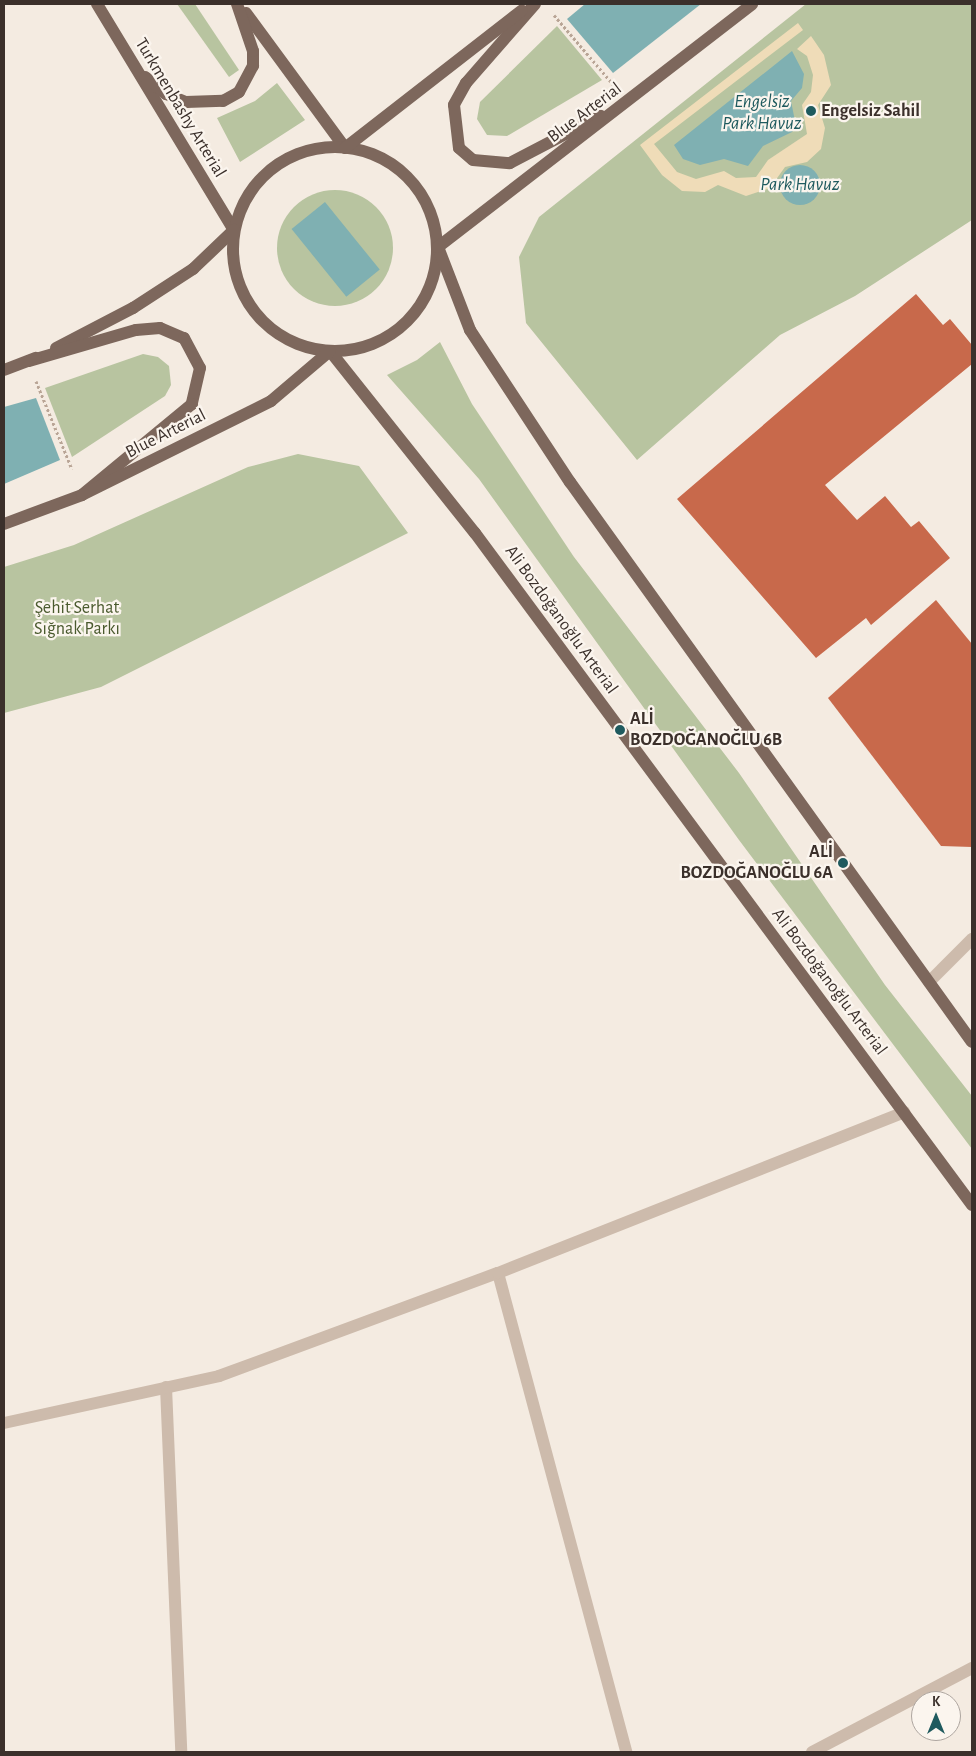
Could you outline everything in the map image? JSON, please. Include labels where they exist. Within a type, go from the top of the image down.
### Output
[{"type":"main road","name":"Turkmenbashy Arterial","points":[[97,4],[234,230]]},
{"type":"main road","points":[[127,53],[148,80],[166,94],[186,102],[224,101],[239,92],[253,66],[248,32],[238,4]]},
{"type":"main road","points":[[238,4],[345,148]]},
{"type":"main road","points":[[345,148],[530,4]]},
{"type":"main road","points":[[535,4],[458,98],[454,128],[459,148],[474,160],[510,163],[631,100]]},
{"type":"main road","name":"Blue Arterial","points":[[438,247],[631,100],[752,4]]},
{"type":"main road","points":[[438,247],[430,286],[418,309],[396,331],[364,347],[330,351],[296,344],[260,318],[244,298],[233,264],[234,230],[246,197],[269,170],[299,153],[345,148],[364,151],[393,164],[416,186],[432,216],[438,247],[470,330],[570,482],[972,1042]]},
{"type":"main road","points":[[29,361],[133,308],[194,269],[234,230]]},
{"type":"main road","points":[[4,370],[136,330],[160,328],[184,338],[200,368],[192,404],[82,495]]},
{"type":"main road","name":"Blue Arterial","points":[[4,524],[82,495],[271,401],[330,351]]},
{"type":"main road","name":"Ali Bozdoğanoğlu Arterial","points":[[330,351],[475,533],[972,1205]]},
{"type":"street","points":[[929,982],[972,940]]},
{"type":"street","points":[[4,1423],[219,1376],[498,1273],[904,1112]]},
{"type":"street","points":[[498,1273],[626,1752]]},
{"type":"street","points":[[166,1387],[181,1752]]},
{"type":"street","points":[[812,1752],[972,1668]]},
{"type":"path","points":[[552,12],[615,87]]},
{"type":"path","points":[[35,378],[72,469]]},
{"type":"green space","points":[[177,4],[195,4],[239,70],[229,77]]},
{"type":"green space","points":[[806,4],[972,4],[972,220],[855,296],[780,335],[637,460],[526,323],[519,257],[539,217]]},
{"type":"green space","points":[[557,26],[602,80],[507,136],[487,135],[477,119],[480,102]]},
{"type":"green space","points":[[277,83],[305,120],[240,162],[217,118],[255,101]]},
{"type":"green space","points":[[335,190],[357,195],[376,207],[388,226],[393,248],[388,270],[376,289],[357,301],[335,306],[313,301],[294,289],[282,270],[277,248],[282,226],[294,207],[313,195]]},
{"type":"green space","points":[[440,342],[472,404],[574,557],[739,773],[885,985],[972,1096],[972,1149],[739,840],[479,479],[387,375],[417,360]]},
{"type":"green space","points":[[143,354],[158,357],[169,366],[171,385],[165,396],[72,457],[45,388]]},
{"type":"green space","name":"Şehit Serhat Sığnak Parkı","points":[[298,454],[359,466],[408,533],[101,687],[4,713],[4,567],[74,545],[248,467]]},
{"type":"sand","name":"Engelsiz Sahil","points":[[798,23],[803,30],[654,144],[677,172],[696,179],[724,171],[736,178],[756,177],[768,160],[807,134],[802,105],[811,92],[813,75],[807,56],[797,49],[811,36],[824,55],[831,85],[818,105],[825,128],[821,149],[807,162],[785,167],[770,188],[746,196],[718,185],[705,192],[682,191],[662,175],[640,145]]},
{"type":"water","points":[[585,4],[701,4],[613,73],[567,19]]},
{"type":"water","name":"Engelsiz Park Havuz","points":[[792,51],[804,74],[802,88],[791,101],[796,126],[792,132],[763,146],[748,166],[724,159],[700,165],[683,159],[674,145]]},
{"type":"water","name":"Park Havuz","points":[[804,165],[811,168],[817,174],[820,185],[819,193],[811,202],[804,205],[796,205],[789,202],[781,193],[780,181],[783,174],[792,166]]},
{"type":"water","points":[[325,202],[380,270],[346,297],[292,229]]},
{"type":"water","points":[[36,398],[60,460],[4,484],[4,407]]},
{"type":"building","points":[[916,294],[943,325],[950,319],[972,345],[972,364],[825,485],[857,520],[885,496],[911,527],[919,521],[950,558],[871,625],[866,618],[816,658],[677,499]]},
{"type":"building","points":[[936,600],[972,644],[972,847],[941,846],[828,698]]},
{"type":"place","name":"Engelsiz Sahil","points":[[811,111]]},
{"type":"place","name":"ALİ BOZDOĞANOĞLU 6B","points":[[620,730]]},
{"type":"place","name":"ALİ BOZDOĞANOĞLU 6A","points":[[843,863]]}]
